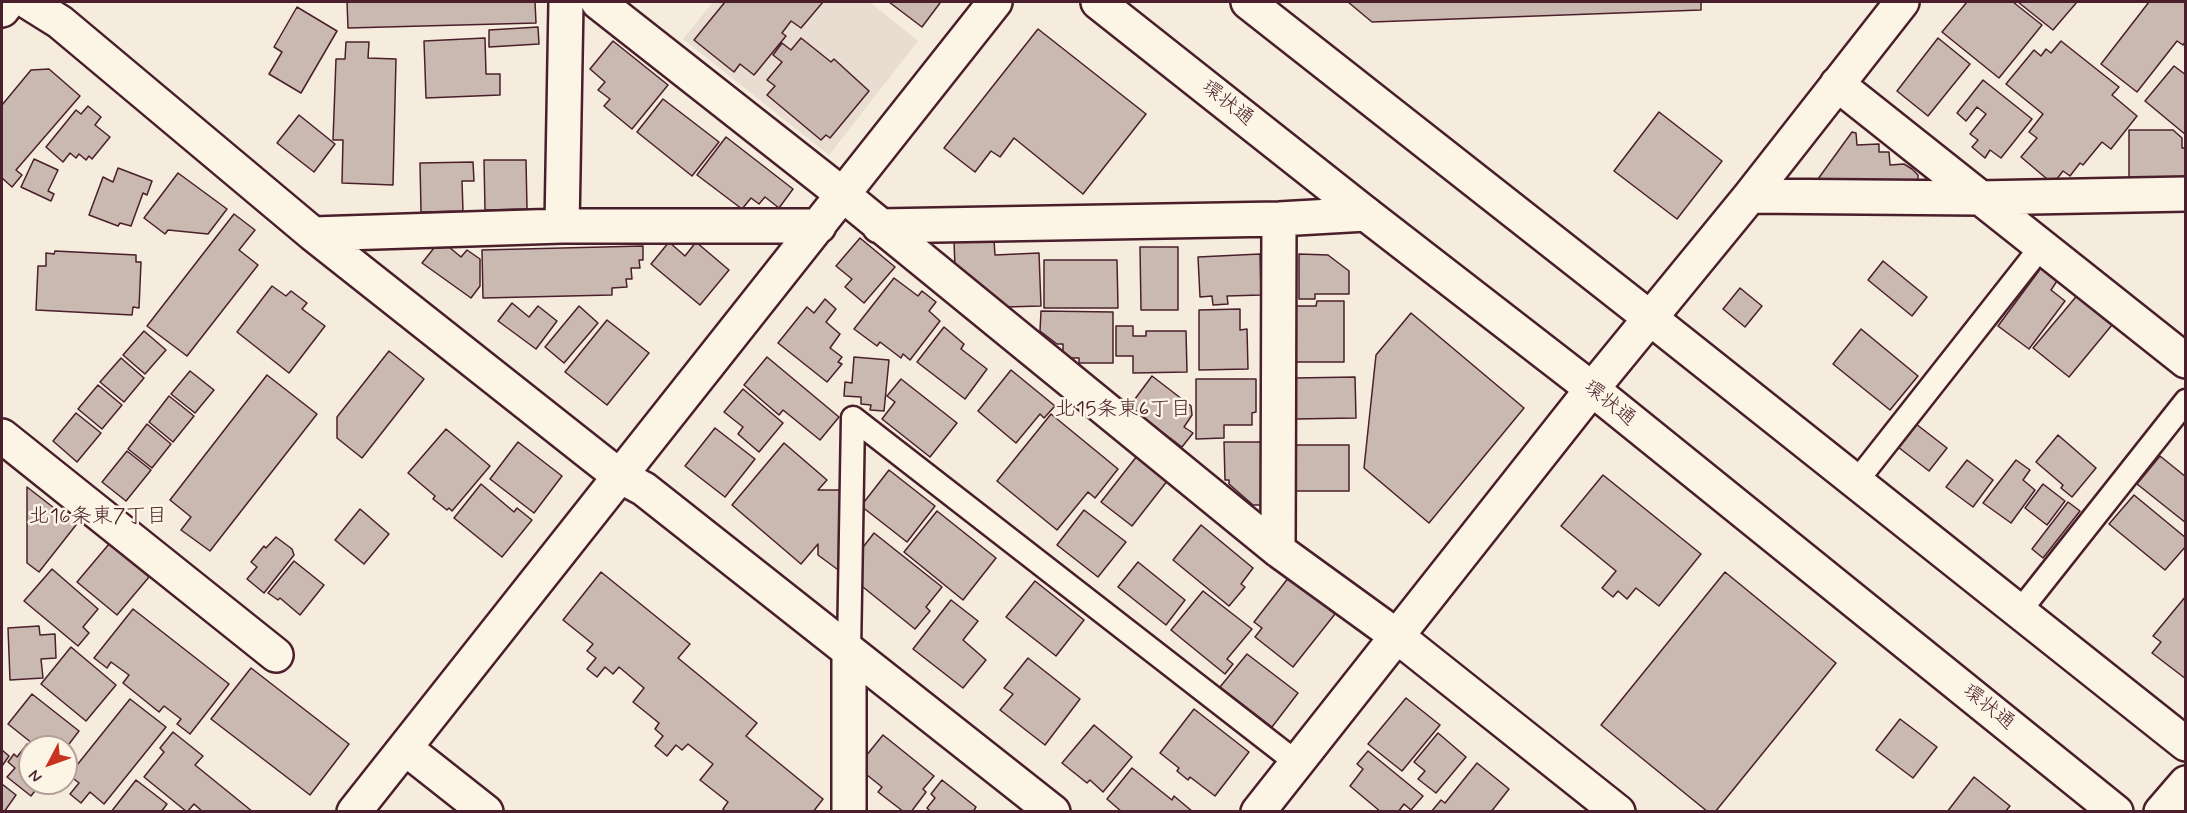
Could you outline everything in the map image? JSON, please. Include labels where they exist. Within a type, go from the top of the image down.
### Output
[{"type":"street","points":[[2,10],[8,2]]},
{"type":"street","points":[[28,2],[60,22],[313,234],[618,475],[644,489],[1053,812]]},
{"type":"street","points":[[562,226],[566,2]]},
{"type":"street","points":[[598,2],[842,194],[1278,550],[1398,636],[1618,812]]},
{"type":"street","points":[[354,812],[618,475],[819,226],[995,2]]},
{"type":"street","name":"環状通","points":[[1098,2],[1592,389],[2116,812]]},
{"type":"street","points":[[1248,2],[2186,744]]},
{"type":"street","points":[[1258,812],[1592,389],[1750,196],[1902,2]]},
{"type":"street","points":[[1837,84],[2186,361]]},
{"type":"street","points":[[1750,196],[1978,198],[2186,194]]},
{"type":"street","points":[[879,226],[1279,219],[1366,214]]},
{"type":"street","points":[[1278,550],[1279,219]]},
{"type":"street","points":[[313,234],[562,226],[819,226]]},
{"type":"street","points":[[2,436],[276,655]]},
{"type":"street","points":[[849,651],[849,812]]},
{"type":"street","points":[[405,748],[486,812]]},
{"type":"street","points":[[2161,812],[2186,783]]},
{"type":"lane","points":[[1856,482],[2041,247]]},
{"type":"lane","points":[[2019,612],[2186,401]]},
{"type":"lane","points":[[849,651],[853,418],[1297,763]]},
{"type":"shaded area","points":[[713,2],[870,2],[918,41],[829,155],[683,39]]},
{"type":"building","points":[[347,2],[535,2],[536,23],[348,28]]},
{"type":"building","points":[[725,2],[823,2],[801,28],[791,21],[782,33],[786,36],[754,75],[740,64],[734,72],[694,40]]},
{"type":"building","points":[[889,2],[938,2],[940,3],[922,27]]},
{"type":"building","points":[[1348,2],[1701,2],[1701,10],[1372,22]]},
{"type":"building","points":[[1967,2],[2013,2],[2042,25],[1999,78],[1942,32]]},
{"type":"building","points":[[2018,2],[2077,2],[2053,30]]},
{"type":"building","points":[[2149,2],[2186,2],[2186,41],[2183,45],[2177,41],[2137,92],[2101,64]]},
{"type":"building","points":[[297,7],[337,31],[301,93],[269,74],[282,52],[274,47]]},
{"type":"building","points":[[538,27],[539,44],[489,47],[489,30]]},
{"type":"building","points":[[1038,29],[1146,114],[1083,194],[1014,138],[1000,157],[991,151],[975,172],[944,148]]},
{"type":"building","points":[[485,38],[486,74],[500,74],[500,95],[426,98],[424,41]]},
{"type":"building","points":[[801,38],[831,62],[834,59],[869,91],[830,138],[826,135],[821,140],[767,95],[775,86],[767,80],[782,62],[773,55],[782,43],[791,50]]},
{"type":"building","points":[[1938,38],[1970,64],[1928,116],[1897,91]]},
{"type":"building","points":[[613,41],[668,85],[632,129],[604,106],[610,99],[598,90],[605,82],[590,69]]},
{"type":"building","points":[[2061,41],[2119,87],[2112,95],[2137,116],[2111,149],[2102,142],[2083,165],[2080,163],[2070,176],[2063,171],[2053,184],[2021,157],[2037,138],[2029,132],[2043,114],[2006,84],[2034,50],[2041,56],[2046,49],[2051,53]]},
{"type":"building","points":[[346,42],[369,42],[368,58],[396,59],[393,185],[342,183],[343,140],[333,140],[336,59],[345,59]]},
{"type":"building","points":[[2174,66],[2186,75],[2186,135],[2145,101]]},
{"type":"building","points":[[49,69],[80,96],[16,170],[22,175],[12,187],[2,178],[2,105],[31,70]]},
{"type":"building","points":[[1983,80],[2032,119],[2001,158],[1990,150],[1985,158],[1972,147],[1978,140],[1970,134],[1986,114],[1977,107],[1966,121],[1957,113]]},
{"type":"building","points":[[663,99],[719,142],[692,176],[637,132]]},
{"type":"building","points":[[88,106],[101,117],[95,125],[110,137],[92,159],[89,156],[86,160],[79,154],[76,158],[70,153],[63,162],[46,147],[76,110],[81,114]]},
{"type":"building","points":[[1659,112],[1722,161],[1677,219],[1614,171]]},
{"type":"building","points":[[299,115],[335,144],[314,172],[277,143]]},
{"type":"building","points":[[2129,130],[2173,130],[2182,138],[2182,148],[2186,148],[2186,177],[2129,177]]},
{"type":"building","points":[[1852,132],[1856,133],[1857,145],[1879,144],[1879,152],[1889,152],[1890,165],[1904,164],[1912,169],[1918,175],[1918,188],[1810,190]]},
{"type":"building","points":[[726,137],[793,189],[779,208],[765,197],[759,204],[751,198],[742,209],[697,175]]},
{"type":"building","points":[[34,159],[58,170],[48,191],[54,194],[51,201],[21,187]]},
{"type":"building","points":[[484,160],[526,160],[527,209],[485,210]]},
{"type":"building","points":[[473,162],[474,181],[462,181],[463,211],[421,212],[420,163]]},
{"type":"building","points":[[118,168],[152,181],[147,195],[143,193],[131,226],[120,223],[118,226],[89,215],[103,177],[113,182]]},
{"type":"building","points":[[178,173],[227,209],[208,234],[168,230],[165,234],[144,218]]},
{"type":"building","points":[[234,214],[255,230],[239,250],[258,265],[187,356],[147,326]]},
{"type":"building","points":[[860,238],[895,267],[864,303],[845,287],[852,279],[836,266]]},
{"type":"building","points":[[994,240],[995,255],[1039,253],[1041,306],[1005,307],[955,267],[954,241]]},
{"type":"building","points":[[669,242],[685,256],[696,242],[729,270],[700,305],[651,264]]},
{"type":"building","points":[[643,246],[643,260],[639,260],[640,268],[631,268],[632,279],[626,279],[627,287],[612,288],[612,295],[483,298],[482,250]]},
{"type":"building","points":[[449,247],[461,257],[467,250],[480,259],[480,286],[471,298],[422,263],[434,248]]},
{"type":"building","points":[[1140,247],[1178,247],[1178,310],[1141,310]]},
{"type":"building","points":[[55,251],[136,255],[136,262],[141,262],[139,308],[133,307],[132,315],[36,310],[38,266],[46,266],[46,253],[54,254]]},
{"type":"building","points":[[1260,254],[1261,295],[1227,296],[1228,304],[1213,305],[1212,296],[1200,297],[1198,257]]},
{"type":"building","points":[[1299,254],[1328,255],[1349,271],[1349,294],[1315,294],[1315,299],[1299,299]]},
{"type":"building","points":[[1044,260],[1117,260],[1118,308],[1044,308]]},
{"type":"building","points":[[1883,261],[1927,297],[1912,316],[1868,280]]},
{"type":"building","points":[[2041,268],[2057,281],[2051,290],[2065,301],[2029,349],[1998,326]]},
{"type":"building","points":[[894,278],[918,296],[922,291],[936,302],[929,311],[940,321],[910,360],[903,354],[901,358],[880,342],[877,346],[854,329]]},
{"type":"building","points":[[272,286],[286,296],[291,291],[307,303],[302,309],[325,326],[289,373],[237,332]]},
{"type":"building","points":[[1740,288],[1762,306],[1745,327],[1723,309]]},
{"type":"building","points":[[2080,292],[2106,314],[2103,318],[2112,325],[2069,377],[2033,348]]},
{"type":"building","points":[[825,299],[836,309],[826,322],[840,334],[830,348],[842,357],[838,362],[842,364],[827,382],[778,343],[807,307],[814,313]]},
{"type":"building","points":[[1317,301],[1344,301],[1344,362],[1290,362],[1290,306],[1316,306]]},
{"type":"building","points":[[512,303],[529,317],[538,306],[557,321],[536,349],[498,321]]},
{"type":"building","points":[[579,306],[598,323],[564,363],[545,347]]},
{"type":"building","points":[[1240,309],[1240,330],[1247,329],[1248,369],[1199,370],[1199,310]]},
{"type":"building","points":[[1041,311],[1113,312],[1113,363],[1079,363],[1079,358],[1063,358],[1063,344],[1057,344],[1040,331]]},
{"type":"building","points":[[1411,313],[1524,408],[1429,523],[1364,468],[1376,355]]},
{"type":"building","points":[[607,320],[649,353],[607,405],[565,372]]},
{"type":"building","points":[[1116,326],[1133,326],[1133,336],[1146,336],[1146,331],[1186,331],[1187,372],[1133,373],[1133,356],[1116,356]]},
{"type":"building","points":[[944,327],[964,344],[961,349],[987,369],[965,399],[917,362]]},
{"type":"building","points":[[1861,329],[1918,376],[1890,410],[1833,364]]},
{"type":"building","points":[[144,331],[166,350],[145,374],[123,355]]},
{"type":"building","points":[[389,351],[424,379],[362,458],[337,438],[337,417]]},
{"type":"building","points":[[767,357],[839,417],[820,440],[783,410],[779,415],[744,385]]},
{"type":"building","points":[[854,357],[889,360],[884,411],[870,410],[871,405],[861,404],[861,397],[844,396],[845,382],[852,383]]},
{"type":"building","points":[[121,358],[144,378],[124,402],[100,382]]},
{"type":"building","points":[[1011,370],[1055,406],[1044,418],[1040,414],[1016,443],[978,411]]},
{"type":"building","points":[[190,371],[214,390],[195,413],[171,394]]},
{"type":"building","points":[[267,375],[317,414],[210,551],[181,530],[191,517],[170,500]]},
{"type":"building","points":[[1152,376],[1191,406],[1192,415],[1184,427],[1193,433],[1182,447],[1129,407]]},
{"type":"building","points":[[1355,377],[1356,418],[1296,419],[1295,378]]},
{"type":"building","points":[[901,379],[957,423],[930,457],[882,419],[895,402],[887,396]]},
{"type":"building","points":[[1196,379],[1256,379],[1256,412],[1252,413],[1252,425],[1224,425],[1224,438],[1196,439]]},
{"type":"building","points":[[98,385],[122,405],[102,429],[78,409]]},
{"type":"building","points":[[743,389],[783,423],[759,452],[738,434],[743,427],[724,412]]},
{"type":"building","points":[[169,396],[194,416],[173,442],[149,422]]},
{"type":"building","points":[[76,413],[101,433],[77,462],[53,441]]},
{"type":"building","points":[[1051,414],[1118,469],[1095,498],[1088,492],[1057,530],[997,481]]},
{"type":"building","points":[[147,424],[171,444],[152,468],[128,449]]},
{"type":"building","points":[[1916,424],[1947,448],[1929,471],[1898,447]]},
{"type":"building","points":[[715,428],[755,459],[725,497],[685,466]]},
{"type":"building","points":[[446,429],[490,466],[452,511],[449,508],[447,510],[433,499],[435,496],[408,473]]},
{"type":"building","points":[[2058,435],[2096,468],[2072,497],[2061,488],[2063,485],[2036,462]]},
{"type":"building","points":[[518,442],[562,476],[534,513],[490,479]]},
{"type":"building","points":[[1224,442],[1265,442],[1266,505],[1253,505],[1229,484],[1229,480],[1225,480]]},
{"type":"building","points":[[784,443],[827,480],[818,490],[840,490],[841,572],[818,555],[818,544],[801,564],[732,505]]},
{"type":"building","points":[[1293,445],[1349,445],[1349,491],[1293,491]]},
{"type":"building","points":[[127,451],[151,470],[126,501],[102,482]]},
{"type":"building","points":[[1137,456],[1168,480],[1132,526],[1101,502]]},
{"type":"building","points":[[2160,456],[2186,477],[2186,523],[2137,484]]},
{"type":"building","points":[[1967,460],[1993,480],[1973,507],[1946,487]]},
{"type":"building","points":[[2016,460],[2030,470],[2023,480],[2035,490],[2011,523],[1983,503]]},
{"type":"building","points":[[889,470],[935,506],[907,542],[861,506]]},
{"type":"building","points":[[1603,475],[1701,554],[1659,606],[1636,588],[1627,599],[1618,591],[1613,597],[1602,588],[1616,571],[1561,526]]},
{"type":"building","points":[[481,484],[514,512],[517,508],[532,520],[502,557],[454,518]]},
{"type":"building","points":[[2043,484],[2065,501],[2047,525],[2025,508]]},
{"type":"building","points":[[27,487],[76,525],[39,572],[27,563]]},
{"type":"building","points":[[2134,495],[2186,538],[2186,546],[2165,570],[2109,524]]},
{"type":"building","points":[[2068,502],[2080,511],[2043,558],[2032,549]]},
{"type":"building","points":[[360,509],[389,534],[364,564],[335,540]]},
{"type":"building","points":[[1084,510],[1126,542],[1098,577],[1057,545]]},
{"type":"building","points":[[937,511],[996,558],[963,600],[904,552]]},
{"type":"building","points":[[1201,525],[1253,568],[1241,584],[1245,587],[1229,606],[1173,560]]},
{"type":"building","points":[[874,533],[942,587],[926,607],[930,611],[915,629],[858,583],[857,555]]},
{"type":"building","points":[[276,537],[292,549],[294,555],[264,593],[247,579],[257,567],[251,562],[264,546],[266,548]]},
{"type":"building","points":[[109,544],[149,577],[117,615],[77,582]]},
{"type":"building","points":[[294,561],[324,585],[300,615],[280,598],[278,600],[268,593]]},
{"type":"building","points":[[1138,562],[1185,600],[1166,625],[1118,587]]},
{"type":"building","points":[[52,569],[98,609],[83,627],[89,633],[78,646],[24,601]]},
{"type":"building","points":[[601,572],[690,644],[678,658],[757,723],[746,736],[823,799],[813,812],[726,812],[723,809],[728,802],[700,780],[713,764],[688,744],[682,750],[676,745],[667,756],[655,746],[663,736],[655,729],[659,723],[633,702],[644,688],[619,667],[613,674],[605,667],[597,677],[587,669],[596,658],[587,651],[593,644],[563,620]]},
{"type":"building","points":[[1725,572],[1836,663],[1715,812],[1708,812],[1601,725]]},
{"type":"building","points":[[1289,577],[1335,614],[1293,667],[1255,637],[1262,628],[1254,622]]},
{"type":"building","points":[[1035,581],[1084,620],[1056,656],[1006,617]]},
{"type":"building","points":[[1203,591],[1252,629],[1227,659],[1233,664],[1225,674],[1171,630]]},
{"type":"building","points":[[2186,596],[2186,679],[2152,653],[2161,642],[2153,636]]},
{"type":"building","points":[[951,600],[978,621],[963,640],[986,660],[963,688],[913,649]]},
{"type":"building","points":[[133,609],[229,684],[190,734],[177,724],[181,719],[164,706],[159,712],[123,683],[129,675],[111,662],[107,668],[94,658]]},
{"type":"building","points":[[39,626],[40,635],[55,634],[56,658],[41,659],[43,678],[10,680],[8,628]]},
{"type":"building","points":[[71,647],[116,685],[86,721],[41,684]]},
{"type":"building","points":[[1247,654],[1298,693],[1272,727],[1220,687]]},
{"type":"building","points":[[1028,658],[1080,699],[1045,745],[1000,710],[1013,694],[1004,688]]},
{"type":"building","points":[[251,668],[349,744],[310,795],[211,719]]},
{"type":"building","points":[[32,694],[79,731],[76,735],[22,735],[8,724]]},
{"type":"building","points":[[1406,698],[1440,725],[1402,771],[1368,744]]},
{"type":"building","points":[[130,699],[166,727],[104,804],[90,792],[81,803],[71,795],[78,795],[78,764]]},
{"type":"building","points":[[1194,709],[1249,752],[1215,796],[1190,777],[1188,780],[1177,771],[1179,768],[1160,753]]},
{"type":"building","points":[[1900,719],[1937,747],[1913,778],[1876,750]]},
{"type":"building","points":[[1094,725],[1132,757],[1103,792],[1090,780],[1087,783],[1062,763]]},
{"type":"building","points":[[173,732],[203,756],[195,765],[253,812],[203,812],[194,804],[187,812],[144,777],[164,752],[160,748]]},
{"type":"building","points":[[1438,733],[1466,757],[1436,793],[1418,779],[1425,771],[1414,762]]},
{"type":"building","points":[[883,735],[934,776],[923,789],[926,792],[911,812],[904,812],[878,792],[882,787],[857,767]]},
{"type":"building","points":[[2,750],[9,756],[2,766]]},
{"type":"building","points":[[1368,751],[1423,796],[1411,810],[1404,804],[1398,812],[1381,812],[1350,786],[1363,769],[1357,764]]},
{"type":"building","points":[[14,754],[17,757],[18,786],[7,777],[15,768],[8,762]]},
{"type":"building","points":[[1477,763],[1509,789],[1491,812],[1431,812],[1441,800],[1445,803]]},
{"type":"building","points":[[1132,768],[1172,800],[1174,796],[1193,812],[1122,812],[1107,799]]},
{"type":"building","points":[[1974,777],[2010,806],[2005,812],[1947,812]]},
{"type":"building","points":[[136,780],[167,804],[161,812],[111,812]]},
{"type":"building","points":[[942,780],[976,807],[973,812],[931,812],[927,808],[935,798],[931,794]]},
{"type":"building","points":[[2,784],[16,795],[4,812],[2,812]]},
{"type":"district","name":"北15条東6丁目","points":[[1123,411]]},
{"type":"district","name":"北16条東7丁目","points":[[98,518]]}]
